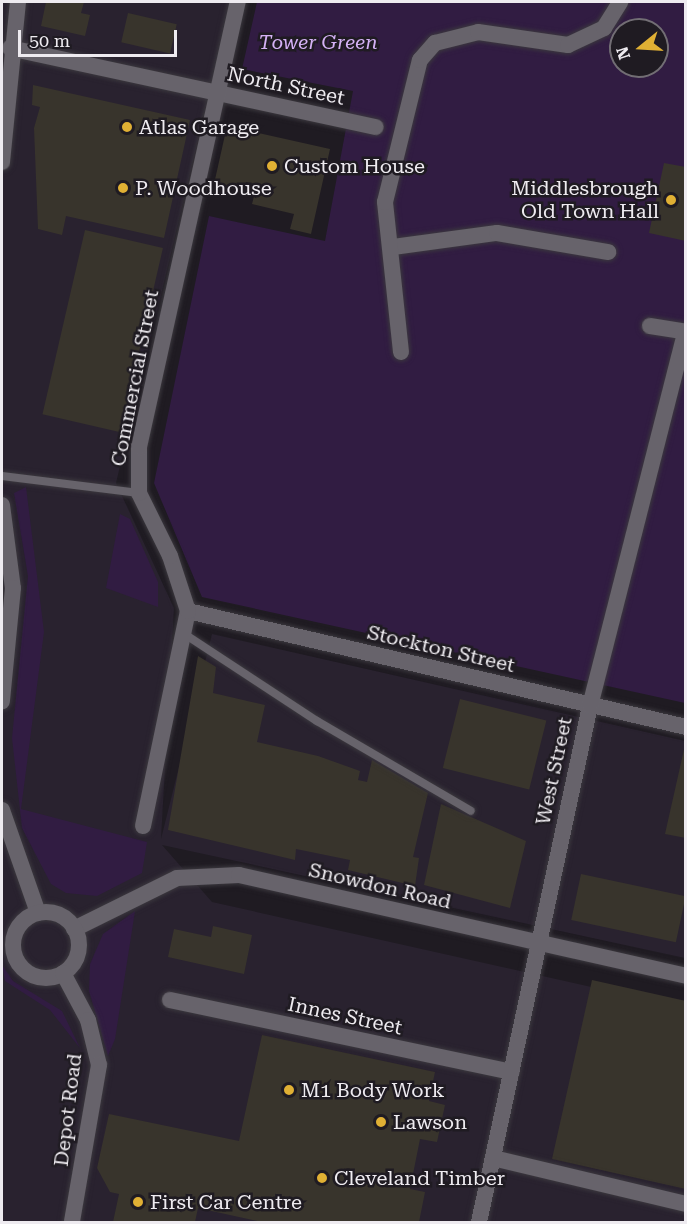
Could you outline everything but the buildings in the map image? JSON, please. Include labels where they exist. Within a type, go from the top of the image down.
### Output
[{"type":"street","points":[[2,162],[6,47],[18,2]]},
{"type":"street","name":"Commercial Street","points":[[188,611],[178,576],[139,493],[139,447],[238,2]]},
{"type":"street","points":[[401,352],[393,247],[385,202],[412,79],[435,43],[478,32],[568,45],[604,28],[620,2]]},
{"type":"street","name":"North Street","points":[[6,47],[376,127]]},
{"type":"street","points":[[393,247],[497,233],[608,252]]},
{"type":"street","points":[[650,326],[685,332]]},
{"type":"street","name":"West Street","points":[[479,1222],[590,706],[685,332]]},
{"type":"street","points":[[2,505],[13,588],[2,701]]},
{"type":"street","points":[[143,826],[188,611]]},
{"type":"street","name":"Stockton Street","points":[[188,611],[686,727]]},
{"type":"street","points":[[2,810],[38,913]]},
{"type":"street","name":"Snowdon Road","points":[[74,929],[156,888],[203,873],[238,875],[686,976]]},
{"type":"street","points":[[38,913],[59,915],[74,929],[79,948],[63,973],[31,975],[16,958],[14,936],[38,913]]},
{"type":"street","name":"Depot Road","points":[[63,973],[88,1020],[99,1065],[72,1222]]},
{"type":"street","name":"Innes Street","points":[[170,1000],[511,1072]]},
{"type":"street","points":[[493,1158],[686,1204]]},
{"type":"lane","points":[[2,477],[139,493]]},
{"type":"lane","points":[[182,633],[317,721],[471,811]]},
{"type":"shaded area","points":[[2,2],[231,2],[116,483],[174,608],[161,839],[212,634],[685,741],[685,958],[162,845],[212,902],[685,1008],[685,1222],[2,1222]]},
{"type":"green space","name":"Tower Green","points":[[257,2],[685,2],[685,703],[202,597],[154,483],[209,216],[325,241],[353,91],[242,69]]},
{"type":"green space","points":[[26,487],[44,632],[21,809],[147,842],[142,873],[97,896],[66,893],[51,884],[22,828],[12,738],[28,576],[14,493]]},
{"type":"green space","points":[[120,514],[130,519],[158,582],[158,607],[106,588]]},
{"type":"green space","points":[[135,911],[115,1039],[108,1056],[89,991],[90,964],[103,934]]},
{"type":"green space","points":[[2,965],[13,981],[62,1011],[80,1048],[50,1010],[5,981]]},
{"type":"place","name":"Atlas Garage","points":[[127,127]]},
{"type":"place","name":"Custom House","points":[[272,166]]},
{"type":"place","name":"P. Woodhouse","points":[[123,188]]},
{"type":"place","name":"Middlesbrough Old Town Hall","points":[[671,200]]},
{"type":"place","name":"M1 Body Work","points":[[289,1090]]},
{"type":"place","name":"Lawson","points":[[381,1122]]},
{"type":"place","name":"Cleveland Timber","points":[[322,1178]]},
{"type":"place","name":"First Car Centre","points":[[138,1202]]}]
